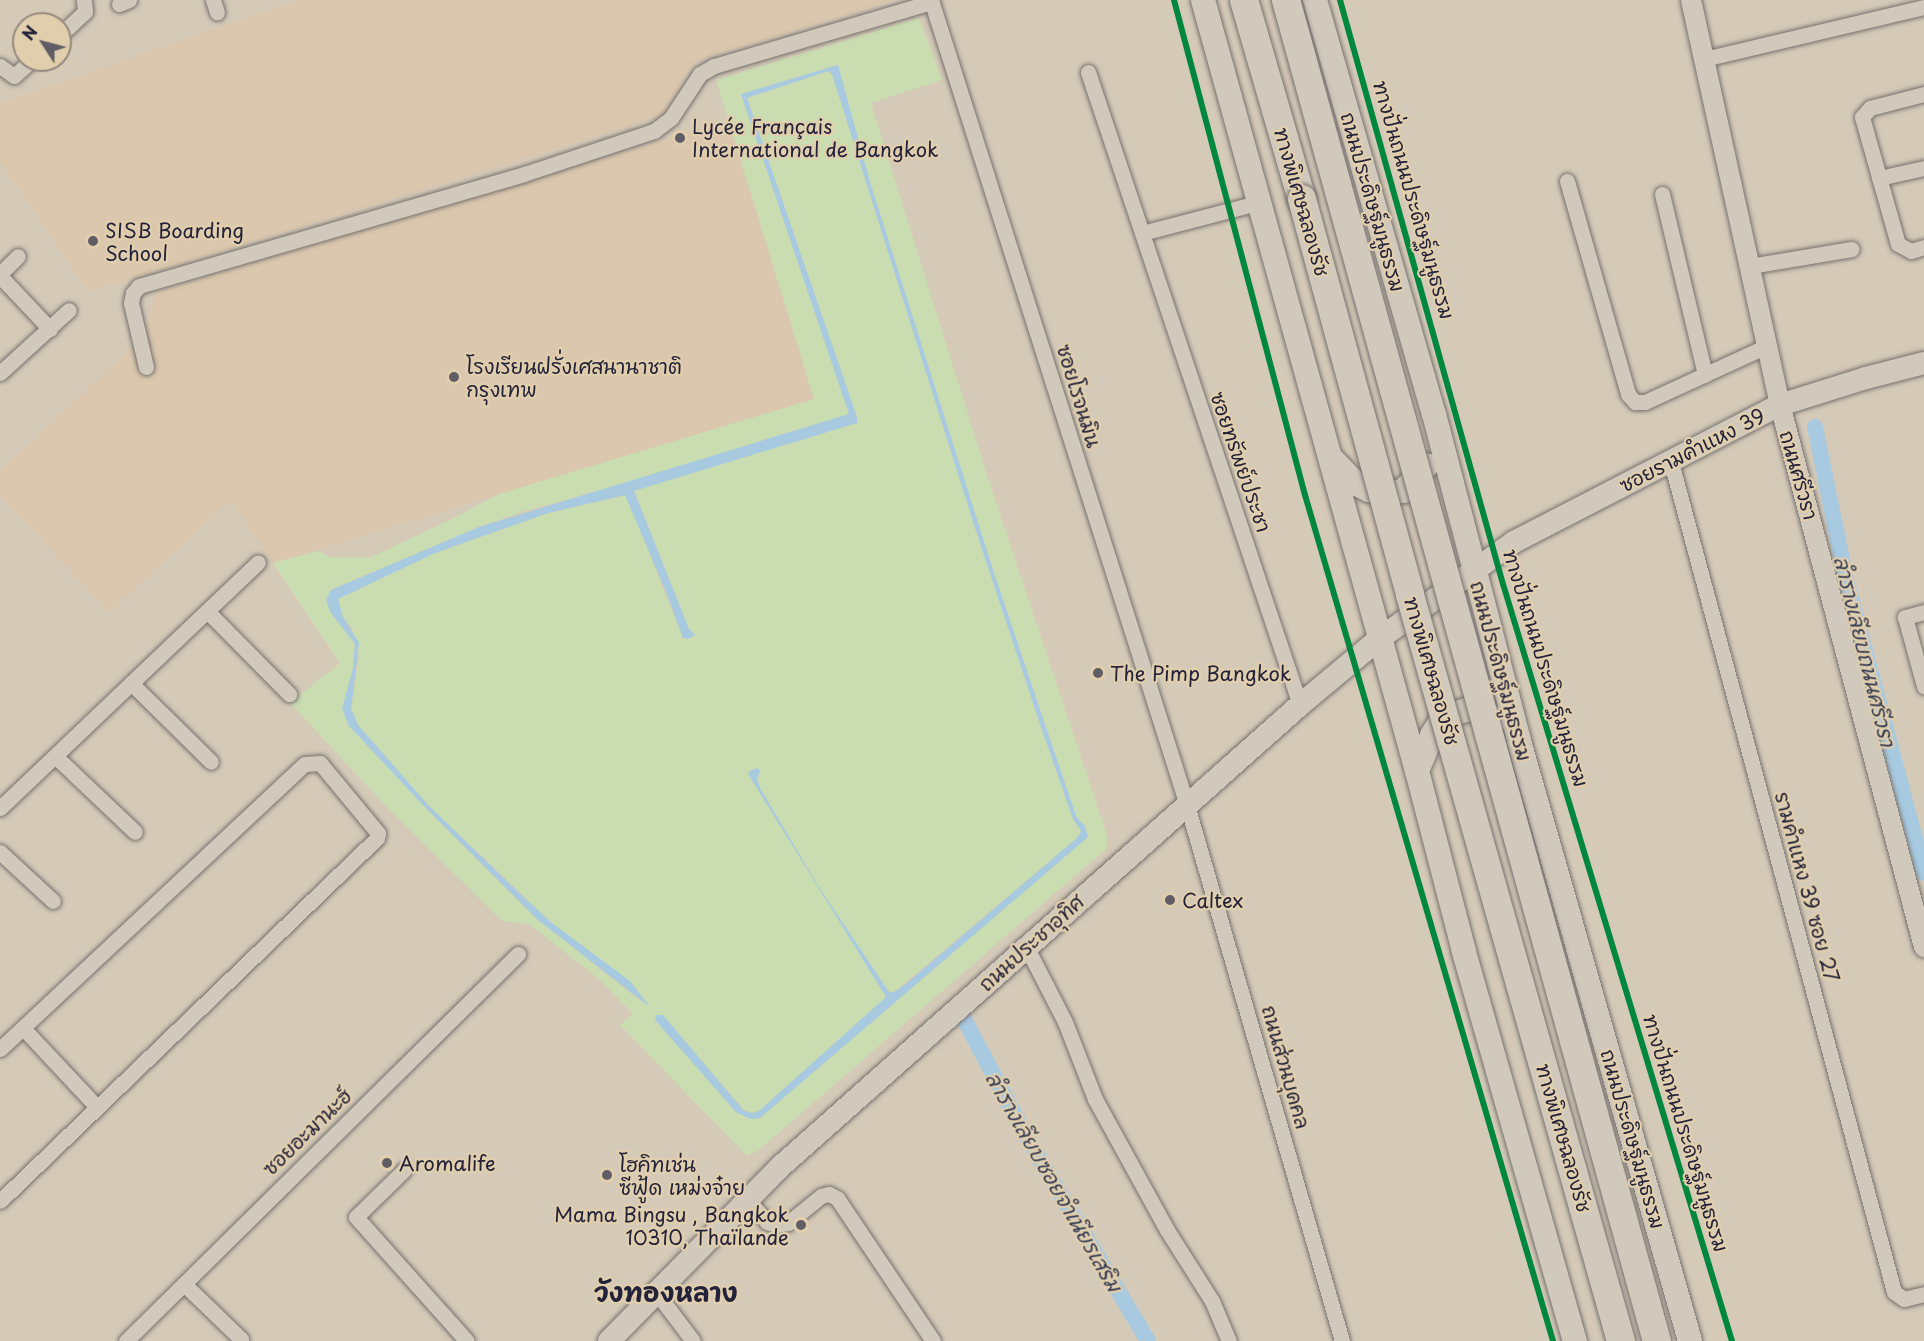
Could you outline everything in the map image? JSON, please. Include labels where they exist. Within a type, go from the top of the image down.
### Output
[{"type":"highway","name":"ทางพิเศษฉลองรัช","points":[[1244,0],[1621,1341]]},
{"type":"highway","name":"ทางพิเศษฉลองรัช","points":[[1286,0],[1657,1341]]},
{"type":"main road","points":[[1203,0],[1261,201],[1379,639],[1417,771],[1464,952],[1575,1341]]},
{"type":"main road","name":"ถนนประดิษฐ์มนูธรรม","points":[[1315,0],[1436,421],[1519,741],[1690,1341]]},
{"type":"main road","name":"ซอยรามคำแหง 39","points":[[1474,568],[1535,530],[1780,405],[1866,378],[1924,363]]},
{"type":"main road","points":[[1330,457],[1355,483],[1369,490],[1385,493],[1403,491],[1424,471],[1430,459],[1436,421]]},
{"type":"main road","name":"ถนนประชาอุทิศ","points":[[609,1341],[780,1167],[1300,705],[1379,639],[1474,568]]},
{"type":"main road","points":[[1417,771],[1432,735],[1444,716],[1474,708],[1503,722],[1519,741]]},
{"type":"street","points":[[72,24],[85,12],[84,0]]},
{"type":"street","name":"ถนนศรีวรา","points":[[1691,0],[1780,405],[1924,947]]},
{"type":"street","points":[[146,367],[131,303],[133,293],[139,286],[524,174],[654,131],[670,118],[700,74],[714,66],[932,1]]},
{"type":"street","name":"ซอยโรจนมิน","points":[[932,1],[1187,805]]},
{"type":"street","points":[[1704,59],[1924,7]]},
{"type":"street","points":[[0,66],[14,76],[18,72]]},
{"type":"street","name":"ซอยทรัพย์ประชา","points":[[1088,72],[1300,705]]},
{"type":"street","points":[[1924,94],[1870,108],[1862,117],[1898,244],[1911,251],[1924,247]]},
{"type":"street","points":[[1879,178],[1924,168]]},
{"type":"street","points":[[1567,182],[1628,394],[1635,402],[1645,402],[1767,346]]},
{"type":"street","points":[[1662,194],[1705,375]]},
{"type":"street","points":[[1142,233],[1261,201]]},
{"type":"street","points":[[1750,266],[1852,249]]},
{"type":"street","points":[[18,256],[0,275],[50,329]]},
{"type":"street","points":[[0,373],[69,310]]},
{"type":"street","name":"รามคำแหง 39 ซอย 27","points":[[1671,462],[1893,1292],[1904,1299],[1924,1294]]},
{"type":"street","points":[[0,808],[258,562]]},
{"type":"street","points":[[207,611],[289,694]]},
{"type":"street","points":[[1924,612],[1905,617],[1924,686]]},
{"type":"street","points":[[131,683],[211,762]]},
{"type":"street","points":[[55,756],[135,832]]},
{"type":"street","points":[[0,1049],[305,764],[320,763],[378,836],[0,1201]]},
{"type":"street","name":"ถนนส่วนบุคคล","points":[[1187,805],[1342,1341]]},
{"type":"street","points":[[0,852],[53,901]]},
{"type":"street","points":[[1027,948],[1065,1022],[1095,1099],[1167,1230],[1212,1301],[1229,1341]]},
{"type":"street","name":"ซอยอะมานะฮ์","points":[[126,1341],[518,954]]},
{"type":"street","points":[[22,1028],[97,1107]]},
{"type":"street","points":[[404,1170],[356,1217],[467,1341]]},
{"type":"street","points":[[747,1199],[767,1222],[776,1225],[788,1223],[821,1196],[830,1194],[837,1198],[933,1341]]},
{"type":"street","points":[[184,1284],[241,1339],[239,1341]]},
{"type":"street","points":[[656,1292],[693,1341]]},
{"type":"shaded area","points":[[298,0],[894,0],[694,62],[663,116],[89,292],[0,162],[0,103]]},
{"type":"shaded area","name":"โรงเรียนฝรั่งเศสนานาชาติ กรุงเทพ","points":[[728,120],[814,399],[273,563],[231,500],[109,612],[0,495],[0,471],[143,337],[156,292]]},
{"type":"green space","points":[[919,18],[942,80],[871,103],[987,475],[1107,835],[1107,848],[759,1150],[747,1156],[620,1025],[633,1014],[599,979],[529,924],[502,921],[387,807],[290,703],[340,663],[273,563],[318,551],[329,557],[371,557],[499,494],[814,399],[716,80]],"holes":[[[837,65],[870,182],[995,576],[1072,804],[1077,818],[1085,826],[1088,837],[760,1118],[736,1112],[655,1020],[663,1015],[745,1111],[753,1113],[759,1111],[887,997],[817,884],[889,992],[894,992],[1077,838],[1081,831],[1073,819],[1041,727],[975,528],[832,74],[828,71],[747,97],[857,417],[857,423],[634,490],[689,629],[694,635],[683,638],[626,495],[548,513],[435,553],[338,598],[343,617],[352,628],[359,656],[351,709],[358,725],[429,806],[552,923],[644,1004],[538,920],[422,804],[342,709],[353,668],[355,644],[331,613],[331,590],[479,527],[525,511],[638,480],[849,414],[741,94]],[[757,768],[760,772],[756,778],[760,788],[817,884],[748,774]]]},
{"type":"water","points":[[838,65],[870,182],[995,576],[1072,804],[1077,818],[1085,826],[1088,837],[760,1118],[750,1119],[736,1112],[655,1020],[656,1015],[663,1015],[744,1111],[753,1113],[759,1111],[886,997],[748,774],[751,770],[758,768],[760,772],[757,778],[760,788],[817,884],[889,992],[894,992],[907,983],[1077,838],[1081,831],[1073,819],[975,528],[832,74],[828,71],[747,98],[857,417],[857,423],[634,491],[689,629],[695,635],[688,639],[683,638],[625,495],[548,513],[435,553],[338,599],[343,617],[359,643],[351,709],[358,725],[429,806],[518,892],[552,923],[630,981],[650,1007],[538,920],[422,804],[349,726],[342,709],[353,668],[355,644],[331,613],[326,600],[331,590],[479,527],[849,414],[741,94]]},
{"type":"waterway","name":"ลำรางเลียบถนนศรีวรา","points":[[1815,427],[1846,579],[1924,873]]},
{"type":"waterway","name":"ลำรางเลียบซอยจำเนียรเสริม","points":[[964,1019],[1027,1138],[1148,1341]]},
{"type":"cycle path","points":[[1174,0],[1305,495],[1553,1341]]},
{"type":"cycle path","name":"ทางปั่นถนนประดิษฐ์มนูธรรม","points":[[1340,0],[1503,584],[1732,1341]]},
{"type":"place","name":"Lycée Français International de Bangkok","points":[[680,138]]},
{"type":"place","name":"SISB Boarding School","points":[[93,241]]},
{"type":"place","name":"โรงเรียนฝรั่งเศสนานาชาติ กรุงเทพ","points":[[454,377]]},
{"type":"place","name":"The Pimp Bangkok","points":[[1098,673]]},
{"type":"place","name":"Caltex","points":[[1170,900]]},
{"type":"place","name":"Aromalife","points":[[387,1163]]},
{"type":"place","name":"โฮคิทเช่น ซีฟู้ด เหม่งจ๋าย","points":[[607,1175]]},
{"type":"place","name":"Mama Bingsu , Bangkok 10310, Thaïlande","points":[[801,1225]]},
{"type":"district","name":"วังทองหลาง","points":[[666,1292]]}]
